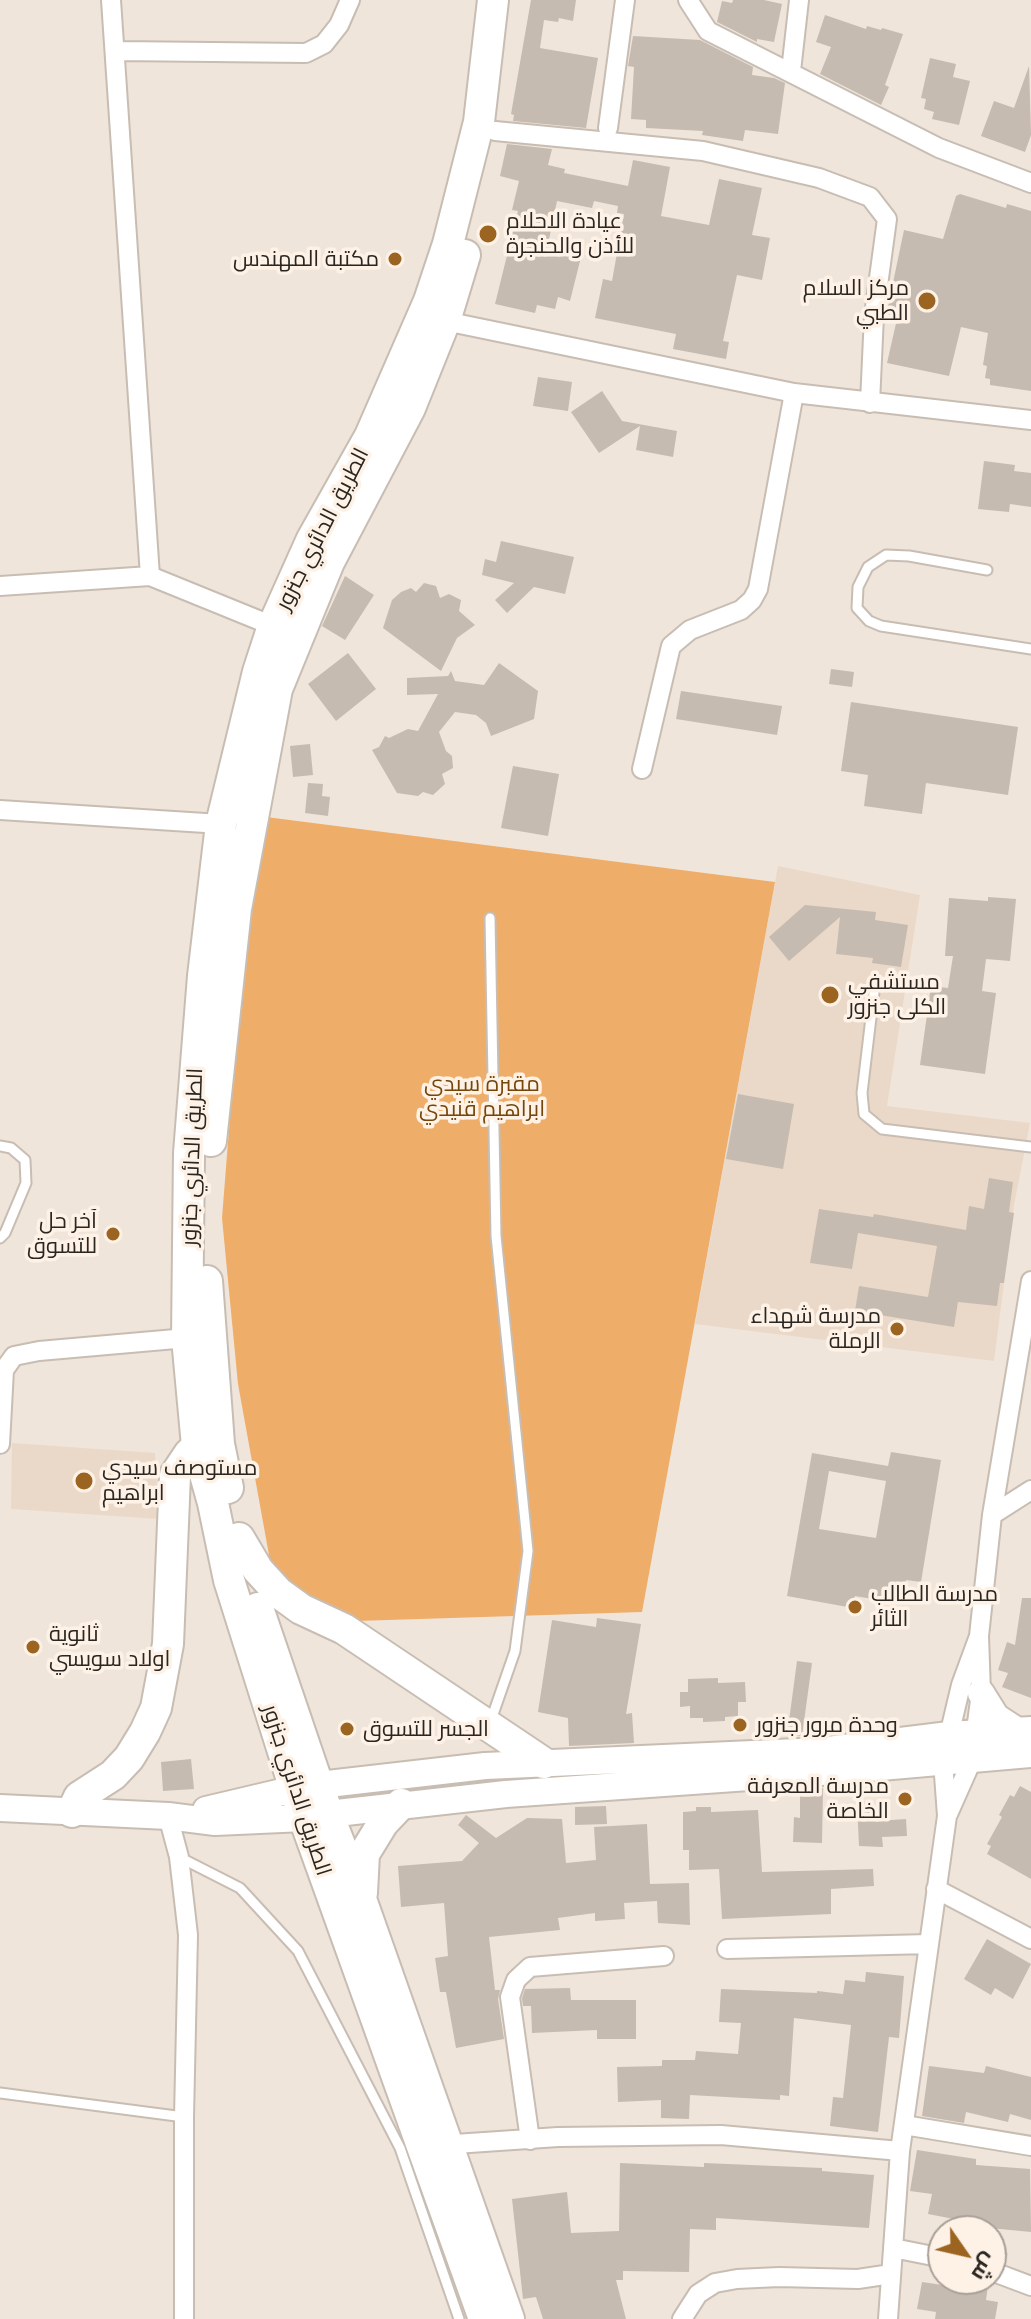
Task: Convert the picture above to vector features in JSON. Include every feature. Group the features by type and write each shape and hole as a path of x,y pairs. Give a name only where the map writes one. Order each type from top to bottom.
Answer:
{"main road":[{"name":"الطريق الدائري جنزور","path":"484,2319 361,1899 311,1801 239,1538 208,1445 187,1338 189,1153 203,976 221,824 258,672 273,626 312,539 370,436 429,301 448,244 479,122 493,0"},
{"name":"الطريق الدائري جنزور","path":"509,2319 435,2146 229,1580 213,1503 208,1445 206,1294 211,1134 236,909 277,689 329,562 410,408 445,321 463,265 495,131 514,0"},
{"path":"72,1812 79,1797 113,1775 129,1758 156,1708 168,1644 174,1482 182,1462 208,1445"},
{"path":"239,1538 258,1570 279,1593 301,1609 344,1629 489,1726 551,1763"},
{"path":"361,1899 364,1854 383,1823 401,1804"}],"street":[{"path":"111,0 117,51 150,576"},
{"path":"117,51 306,53 324,44 339,25 350,0"},
{"path":"608,128 625,0"},
{"path":"688,0 708,31 939,148 1031,183"},
{"path":"791,71 799,0"},
{"path":"495,131 703,151 819,178 870,197 887,219 874,315 870,403"},
{"path":"445,321 794,393 1031,420"},
{"path":"642,769 671,646 690,630 741,610 758,589 794,393"},
{"path":"0,586 150,576 273,626"},
{"path":"0,810 221,824"},
{"path":"888,2319 900,2151 936,1889 947,1816 981,1693 979,1636 992,1515 1031,1281"},
{"path":"0,1444 7,1354 187,1338"},
{"path":"992,1515 1031,1490"},
{"path":"966,1743 961,1685 979,1636"},
{"path":"981,1693 996,1717 1027,1739"},
{"path":"0,1808 172,1817 311,1801 485,1766 1027,1739"},
{"path":"311,1801 401,1804 943,1761 966,1743"},
{"path":"943,1761 947,1816"},
{"path":"551,1763 559,1791"},
{"path":"172,1817 188,1935 184,2319"},
{"path":"936,1889 1031,1939"},
{"path":"727,1949 929,1944"},
{"path":"530,2140 510,1997 516,1980 530,1967 664,1956"},
{"path":"904,2125 1031,2146"},
{"path":"435,2146 558,2137 721,2135 900,2151"},
{"path":"893,2248 927,2255"},
{"path":"682,2319 698,2294 715,2283 779,2277 858,2279 891,2274"},
{"path":"1007,2277 1031,2286"}],"lane":[{"path":"987,570 886,555 868,567 858,587 857,608 869,621 881,626 1031,649"},
{"path":"489,1726 515,1651 528,1551 496,1236 490,918"},
{"path":"875,984 862,1093 864,1114 882,1129 1031,1147"},
{"path":"0,1146 11,1148 25,1160 26,1183 0,1238"},
{"path":"179,1857 240,1888 298,1951 400,2148 459,2319"},
{"path":"0,2093 184,2117"}],"shaded area":[{"path":"778,866 920,895 887,1106 1030,1123 1014,1205 994,1361 695,1324"},
{"name":"مستوصف سيدي ابراهيم","path":"12,1443 155,1453 159,1519 11,1509"}],"green space":[{"name":"مقبرة سيدي ابراهيم قنيدي","path":"266,817 775,882 642,1612 292,1623 275,1588 238,1384 222,1218 239,1004"}],"building":[{"path":"531,0 576,0 573,21 559,18 558,22 544,20 540,48 598,58 586,128 513,121 514,115 511,114"},
{"path":"733,0 764,0 782,4 774,42 757,39 757,42 717,22 722,1 732,3"},
{"path":"825,15 866,29 867,26 882,28 903,34 881,105 820,74 831,47 816,42"},
{"path":"633,36 700,40 753,67 752,75 785,83 778,134 745,130 743,141 702,135 703,131 646,128 646,120 631,119 634,67 628,66"},
{"path":"930,58 956,64 953,77 970,81 959,125 932,119 934,112 924,109 926,99 921,98"},
{"path":"1029,66 1031,135 1025,152 981,136 994,101 1014,108"},
{"path":"507,144 552,149 548,165 565,169 564,173 628,186 633,160 670,167 661,216 709,225 719,179 762,188 752,235 770,238 762,280 737,275 723,341 729,342 726,359 673,349 676,334 595,318 603,279 612,281 624,214 617,213 618,206 594,201 592,208 557,201 547,249 581,257 570,301 558,297 555,309 537,305 535,313 495,304 518,211 512,210 519,181 500,176"},
{"path":"960,194 1006,208 1007,204 1031,211 1031,391 990,385 990,379 985,378 987,366 983,365 988,333 961,327 949,376 887,363 897,319 886,316 904,230 943,239 956,196"},
{"path":"538,377 572,382 568,411 533,406"},
{"path":"602,391 622,421 677,431 673,457 636,450 640,426 599,453 571,412"},
{"path":"984,461 1015,465 1014,471 1031,473 1031,507 1010,504 1009,512 978,509"},
{"path":"501,541 574,557 565,594 534,587 507,613 495,600 514,583 482,575 485,559 496,562"},
{"path":"345,576 374,595 345,640 322,626"},
{"path":"424,583 436,586 440,598 449,594 461,600 459,611 475,625 457,638 441,671 383,628 392,600 411,588 416,592"},
{"path":"348,653 376,689 336,721 308,684"},
{"path":"499,663 538,691 534,719 491,736 486,723 476,715 455,712 439,732 446,751 452,756 453,768 442,774 445,784 433,795 423,792 418,796 397,793 372,750 379,747 385,736 389,738 408,729 418,731 438,694 407,695 407,678 448,676 451,671 455,681 484,685"},
{"path":"831,669 854,672 852,687 829,684"},
{"path":"681,691 782,706 777,735 676,719"},
{"path":"851,702 1018,727 1008,795 926,783 922,814 864,806 868,775 841,771"},
{"path":"310,744 313,775 293,777 290,746"},
{"path":"513,766 559,774 548,836 501,828"},
{"path":"308,783 323,784 322,796 330,797 328,816 305,813"},
{"path":"988,897 1016,899 1010,961 986,959 982,991 996,993 985,1074 920,1065 931,986 948,988 953,956 945,956 949,898 988,901"},
{"path":"805,905 876,912 875,920 908,925 901,967 872,963 873,958 836,954 840,917 789,961 769,937"},
{"path":"738,1094 794,1104 783,1169 726,1159"},
{"path":"989,1178 1013,1182 1009,1212 1014,1213 1004,1283 1000,1283 997,1306 958,1302 954,1327 855,1311 859,1286 928,1297 937,1246 858,1233 852,1269 810,1263 819,1209 873,1217 874,1214 966,1230 969,1206 984,1209"},
{"path":"891,1452 941,1460 921,1582 906,1580 902,1604 855,1596 853,1608 787,1596 812,1453 888,1466","holes":["829,1471 886,1481 876,1538 819,1529"]},
{"path":"1022,1598 1031,1598 1031,1698 1002,1687 1008,1673 998,1670 1007,1642 1015,1645"},
{"path":"597,1618 641,1624 626,1714 632,1713 634,1743 569,1746 568,1718 538,1712 552,1620 596,1627"},
{"path":"797,1661 812,1663 802,1736 787,1736"},
{"path":"718,1678 718,1683 745,1682 746,1702 738,1702 738,1716 725,1717 725,1721 703,1722 703,1718 690,1718 690,1706 680,1707 680,1692 688,1692 688,1679"},
{"path":"191,1759 194,1789 163,1791 161,1762"},
{"path":"1020,1786 1031,1792 1031,1879 987,1854 991,1846 987,1844 1002,1817 999,1815 1010,1795 1014,1797"},
{"path":"823,1788 822,1843 793,1842 794,1817 800,1818 800,1796 807,1797 807,1789"},
{"path":"871,1801 872,1818 878,1818 878,1821 906,1819 907,1836 882,1837 883,1847 859,1846 857,1802"},
{"path":"606,1806 607,1824 575,1825 575,1807"},
{"path":"696,1807 711,1807 711,1812 758,1810 762,1872 873,1869 874,1886 831,1889 831,1914 722,1919 719,1869 689,1870 689,1850 683,1850 683,1812 696,1811"},
{"path":"466,1815 496,1838 527,1818 562,1819 566,1863 596,1860 594,1827 647,1824 650,1884 689,1883 690,1925 658,1923 657,1901 624,1903 625,1919 595,1921 595,1913 558,1918 560,1930 489,1937 495,1990 500,1990 498,1999 504,2039 456,2048 446,1992 440,1992 435,1958 448,1956 444,1903 401,1907 398,1866 462,1861 479,1843 458,1825"},
{"path":"987,1939 1031,1964 1013,1999 995,1988 991,1995 964,1979"},
{"path":"866,1972 904,1976 899,2038 889,2037 878,2132 830,2126 833,2097 843,2098 851,2025 794,2018 789,2096 780,2095 780,2100 690,2095 689,2119 661,2118 661,2100 618,2102 617,2067 662,2066 662,2060 695,2060 696,2051 738,2054 741,2023 719,2022 721,1989 843,1994 845,1980 865,1982"},
{"path":"570,1988 571,2000 636,2000 636,2039 597,2039 597,2030 532,2033 531,2006 523,2006 525,1989"},
{"path":"929,2066 984,2073 986,2066 1031,2077 1031,2120 1010,2114 1008,2122 966,2112 964,2123 922,2116"},
{"path":"917,2150 976,2159 976,2165 1030,2169 1031,2232 1007,2230 1007,2215 928,2214 932,2194 910,2191"},
{"path":"620,2163 822,2168 822,2171 874,2175 869,2228 716,2218 716,2230 690,2229 689,2272 623,2271 623,2280 616,2280 626,2319 543,2319 536,2297 523,2299 512,2199 567,2192 571,2233 619,2231"},
{"path":"922,2282 927,2283 927,2295 987,2295 986,2300 998,2302 995,2319 935,2319 936,2312 917,2309"}],"place":[{"name":"عيادة الاحلام للأذن والحنجرة","path":"488,234"},
{"name":"مكتبة المهندس","path":"395,259"},
{"name":"مركز السلام الطبي","path":"927,301"},
{"name":"مستشفي الكلى جنزور","path":"830,995"},
{"name":"آخر حل للتسوق","path":"113,1234"},
{"name":"مدرسة شهداء الرملة","path":"897,1329"},
{"name":"مستوصف سيدي ابراهيم","path":"84,1481"},
{"name":"مدرسة الطالب الثائر","path":"855,1607"},
{"name":"ثانوية اولاد سويسي","path":"33,1647"},
{"name":"وحدة مرور جنزور","path":"740,1725"},
{"name":"الجسر للتسوق","path":"347,1729"},
{"name":"مدرسة المعرفة الخاصة","path":"905,1799"}]}
